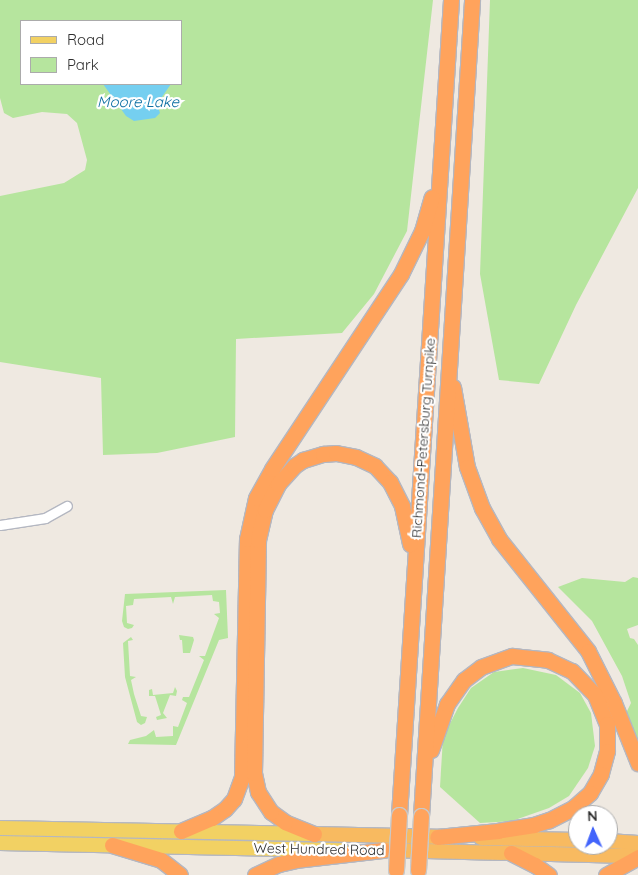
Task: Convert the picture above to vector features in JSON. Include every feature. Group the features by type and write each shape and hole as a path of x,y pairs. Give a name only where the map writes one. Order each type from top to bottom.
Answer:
{"highway":[{"name":"Richmond-Petersburg Turnpike","path":"396,872 451,0"},
{"name":"Richmond-Petersburg Turnpike","path":"418,873 472,0"},
{"path":"181,831 212,818 224,810 237,792 242,776 248,539 256,498 272,469 376,315 409,260 422,231 440,167"},
{"path":"449,372 456,394 467,467 482,508 500,539 588,651 614,704 638,763"},
{"path":"314,834 285,822 271,812 258,792 254,773 258,540 265,510 278,484 294,466 308,458 323,454 356,457 375,466 390,482 402,506 409,534 414,575"},
{"path":"424,773 440,719 456,690 472,673 501,658 536,657 562,665 588,685 605,717 607,751 601,774 590,792 573,808 534,825 498,831 437,837"},
{"name":"West Hundred Road","path":"314,834 568,840"},
{"path":"618,842 638,843"},
{"path":"112,845 161,860 180,875"},
{"path":"255,875 279,864 296,860 383,850"},
{"name":"West Hundred Road","path":"383,850 638,856"},
{"path":"511,853 535,865 549,875"},
{"path":"606,875 638,856"}],"main road":[{"name":"West Hundred Road","path":"0,828 314,834"},
{"path":"0,842 15,836 67,837 71,836 74,829"},
{"name":"West Hundred Road","path":"0,842 383,850"}],"street":[{"path":"0,525 45,518 67,506"}],"green space":[{"path":"0,0 433,0 407,231 374,294 342,333 236,339 235,437 157,453 103,455 101,378 0,362 0,196 64,183 85,170 87,160 77,123 67,114 42,112 13,118 4,113 0,98"},
{"path":"490,0 638,0 638,188 576,305 539,384 499,380 480,274"},
{"path":"633,577 638,578 638,625 627,629 630,638 634,639 638,645 638,740 626,713 631,703 622,676 592,621 558,587 582,578 625,582"},
{"path":"226,590 228,638 219,640 176,745 128,744 130,740 146,736 154,730 156,737 173,736 173,726 178,727 187,703 182,700 183,697 189,697 204,660 199,656 205,656 219,618 214,614 220,613 219,602 213,601 212,595 175,597 173,604 171,597 134,599 133,605 126,606 127,623 134,625 128,629 124,627 122,621 125,594"},
{"path":"179,635 193,637 194,640 190,653 183,653 182,640 180,640"},
{"path":"131,637 133,640 128,641 130,676 136,677 131,680 141,716 147,717 145,723 141,725 137,722 125,677 123,643"},
{"path":"523,668 556,675 580,693 591,713 595,746 588,768 569,796 549,808 512,821 480,823 440,787 443,737 471,688 494,672"},
{"path":"175,687 177,691 176,696 170,695 163,713 167,718 157,720 156,717 161,715 155,696 149,696 149,690 152,689 153,695 173,693"}],"water":[{"name":"Moore Lake","path":"104,85 170,85 157,104 160,113 155,118 134,121 126,116"}]}
